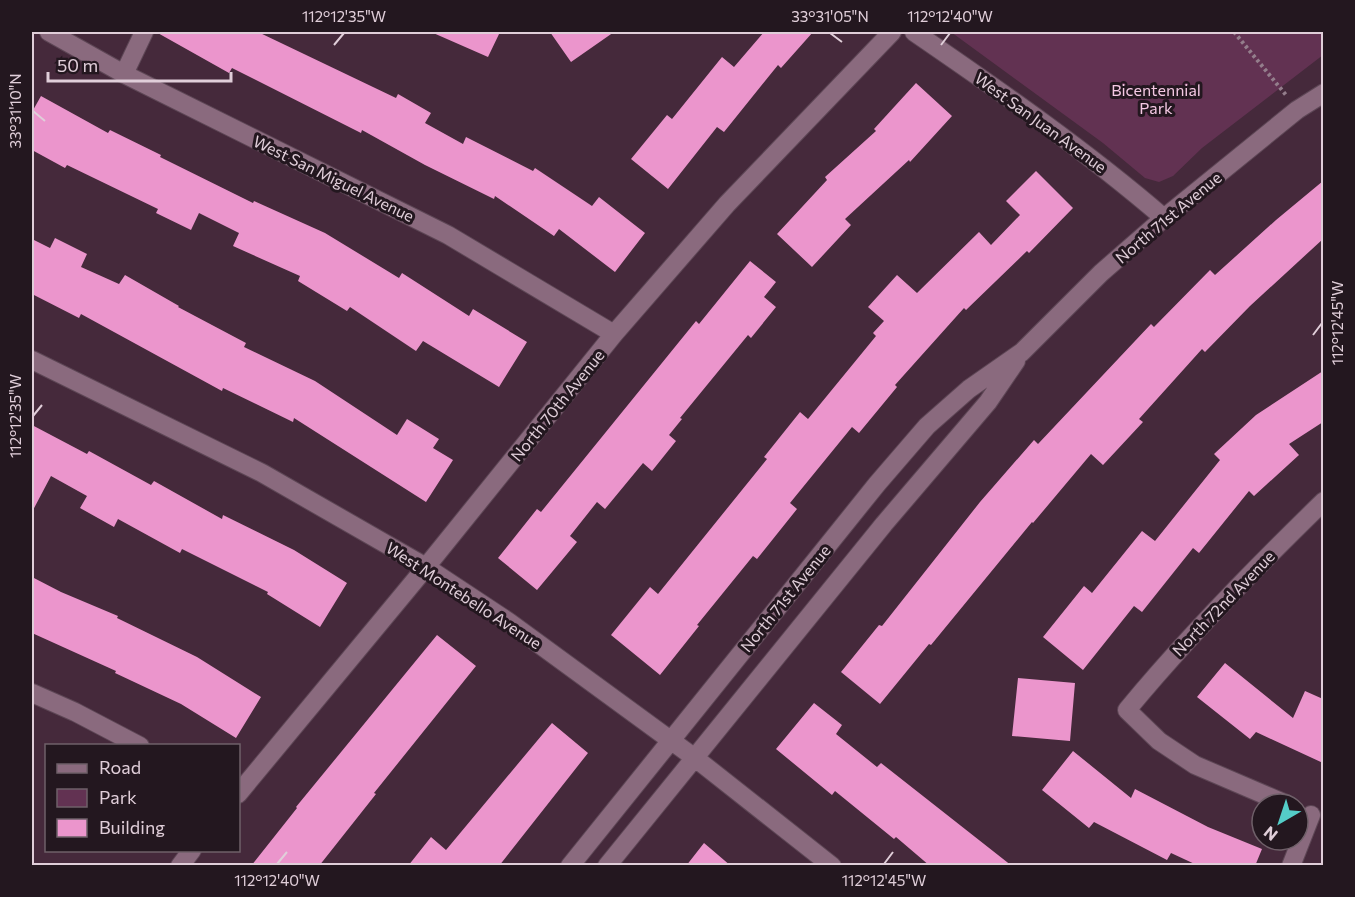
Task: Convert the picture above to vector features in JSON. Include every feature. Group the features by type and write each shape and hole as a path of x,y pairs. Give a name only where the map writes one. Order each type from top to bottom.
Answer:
{"street":[{"name":"West San Miguel Avenue","path":"49,32 124,74 448,235 614,334"},
{"path":"124,74 144,32"},
{"name":"North 70th Avenue","path":"240,792 426,567 614,334 727,204 892,32"},
{"name":"West San Juan Avenue","path":"914,32 1036,116 1120,180 1164,218"},
{"name":"North 71st Avenue","path":"570,866 877,484 927,426 969,389 1022,352 1101,273 1164,218 1297,110 1323,93"},
{"name":"North 71st Avenue","path":"607,866 884,524 988,402 1022,352"},
{"name":"West Montebello Avenue","path":"32,360 262,473 426,567 508,622 695,758 832,866"},
{"name":"North 72nd Avenue","path":"1258,792 1195,765 1159,741 1127,710 1168,660 1257,566 1323,501"},
{"path":"32,693 75,712 136,744"},
{"path":"1291,866 1311,815"},
{"path":"180,866 190,852"}],"path":[{"path":"1234,32 1297,110"}],"green space":[{"name":"Bicentennial Park","path":"951,32 1323,32 1323,55 1202,148 1173,176 1159,182 1145,178 1103,143"}],"building":[{"path":"156,32 258,32 396,98 398,94 431,113 425,123 463,144 466,137 533,171 535,168 592,206 599,197 645,233 615,272 559,229 554,236 495,196 494,199 425,165 362,130 361,133 232,68 229,73"},
{"path":"431,32 500,32 488,57"},
{"path":"550,32 614,32 571,62"},
{"path":"764,32 813,32 781,68 778,65 724,132 717,127 668,189 631,159 667,115 672,119 722,57 734,67"},
{"path":"916,83 952,116 910,162 909,160 845,219 851,225 812,267 777,234 827,180 825,177 876,131 874,129"},
{"path":"41,96 108,133 110,130 253,203 254,201 325,233 399,278 402,273 469,316 473,309 527,342 499,387 423,341 416,351 350,307 347,311 298,281 300,276 233,246 239,233 199,213 191,230 156,213 158,209 67,165 65,168 32,150 32,112"},
{"path":"1036,171 1073,208 1029,253 1027,251 966,310 964,308 895,385 897,387 859,433 852,427 790,503 797,509 757,559 753,556 660,675 611,635 650,587 658,594 767,459 764,457 800,412 808,419 876,336 873,333 884,321 868,307 897,275 917,293 979,232 991,245 1020,215 1006,201"},
{"path":"1323,181 1323,239 1250,306 1205,352 1202,349 1139,419 1143,422 1103,465 1091,454 880,704 841,672 879,625 882,626 980,502 1034,440 1038,444 1151,324 1154,327 1210,270 1215,275"},
{"path":"55,238 87,254 81,267 119,284 125,275 178,307 246,343 244,347 315,381 397,435 407,419 439,439 433,448 453,460 426,502 294,418 293,422 223,388 222,391 81,314 79,318 32,294 32,239 50,248"},
{"path":"750,261 776,282 764,297 776,307 751,338 748,335 680,418 682,419 669,435 676,441 652,471 643,463 605,509 597,502 570,536 577,542 537,590 498,558 537,509 541,512 696,321 699,324"},
{"path":"1323,371 1323,422 1289,444 1299,455 1254,496 1249,491 1199,553 1193,548 1142,612 1134,606 1083,670 1043,637 1084,586 1092,593 1142,531 1155,541 1220,460 1214,454 1256,415"},
{"path":"32,425 87,454 89,451 151,485 154,481 222,519 223,515 294,550 347,583 320,627 267,594 268,592 182,549 180,553 118,519 114,527 80,508 87,496 51,476 32,512"},
{"path":"32,577 118,616 117,618 197,657 261,697 236,738 181,704 115,673 116,671 32,633"},
{"path":"437,635 476,666 374,793 376,794 319,866 251,866 296,807"},
{"path":"1225,663 1293,718 1305,691 1323,699 1323,763 1256,732 1250,739 1197,697"},
{"path":"1018,678 1075,683 1070,741 1012,736"},
{"path":"814,703 842,725 836,734 877,767 881,763 1012,866 930,866 835,791 832,795 776,749"},
{"path":"552,723 588,753 499,866 408,866 431,837 446,850"},
{"path":"1073,751 1131,798 1135,789 1208,827 1250,844 1250,852 1261,852 1255,866 1199,866 1171,853 1167,860 1094,822 1089,828 1042,790"},
{"path":"704,843 731,866 686,866"}]}
